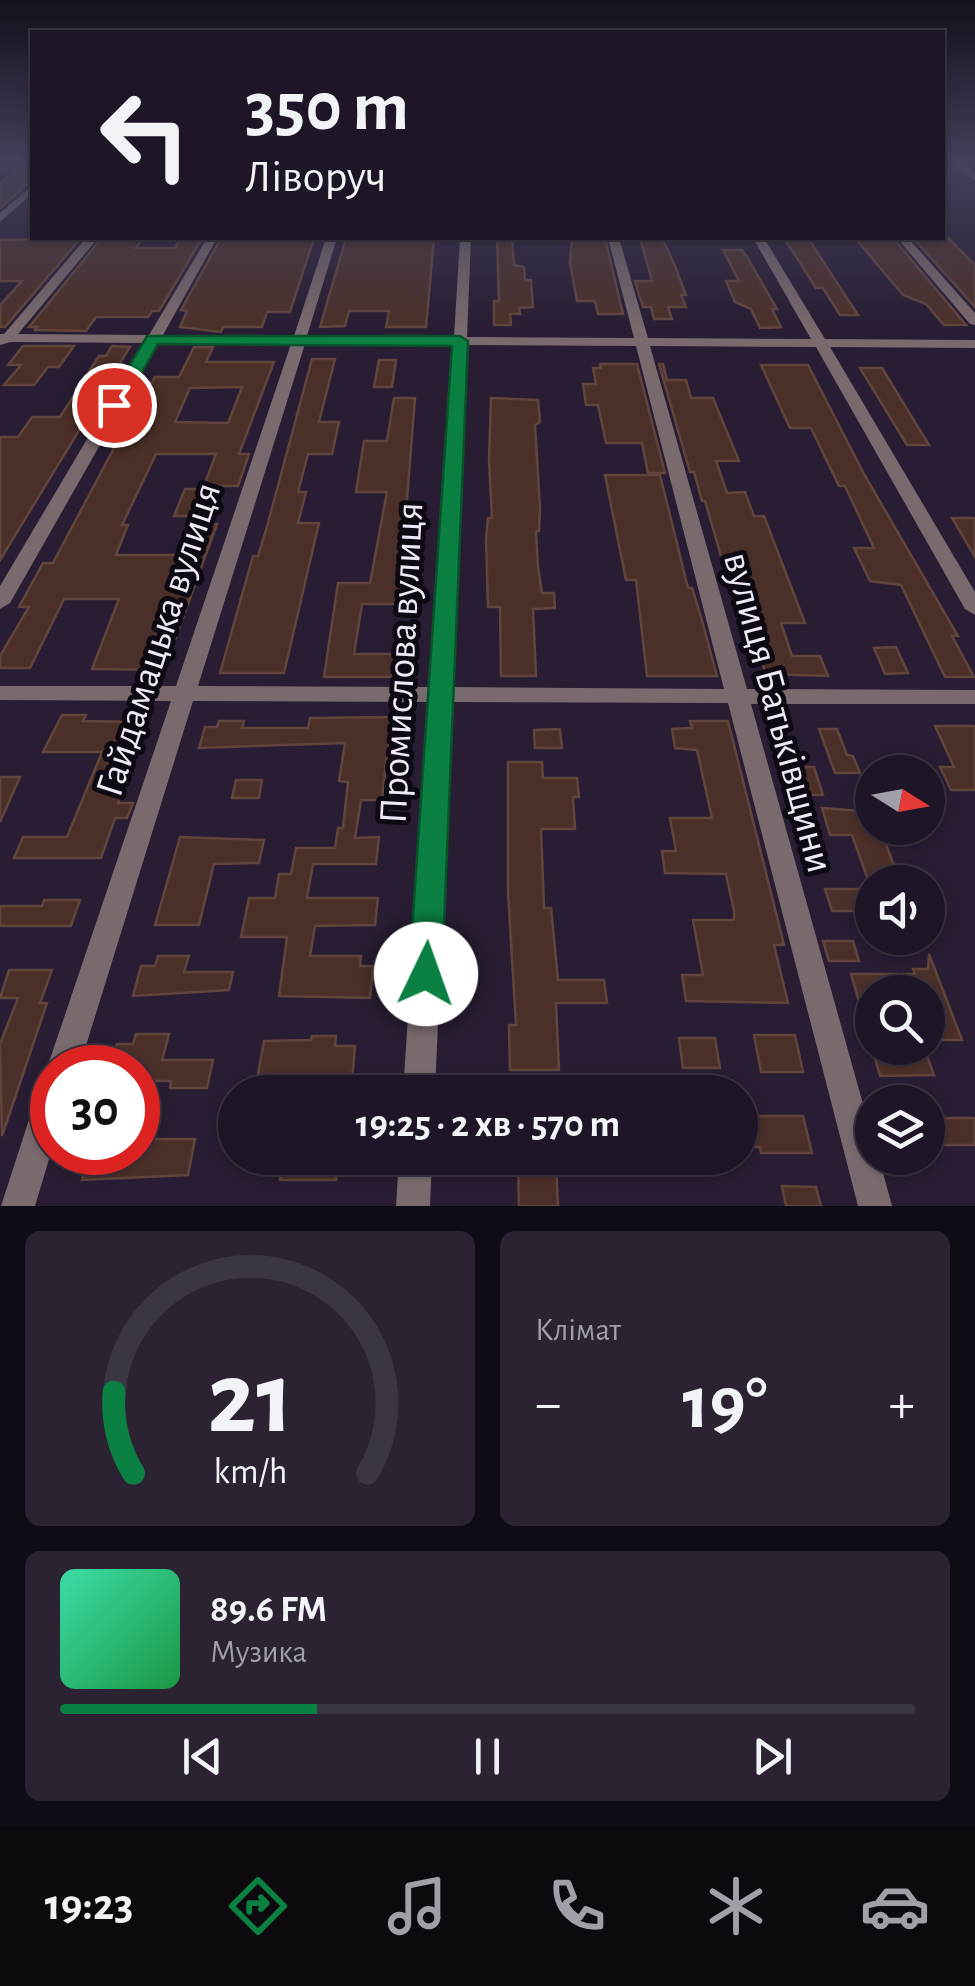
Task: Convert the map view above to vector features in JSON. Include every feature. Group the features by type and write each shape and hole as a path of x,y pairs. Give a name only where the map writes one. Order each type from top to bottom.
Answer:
{"street":[{"path":"3,342 90,240"},
{"path":"0,603 211,240"},
{"name":"Гайдамацька вулиця","path":"69,1045 331,240"},
{"name":"Промислова вулиця","path":"420,1075 466,240"},
{"name":"вулиця Батьківщини","path":"615,240 874,1206"},
{"path":"760,240 975,610"},
{"path":"904,240 975,321"},
{"path":"3,342 153,339 975,344"},
{"path":"0,693 975,697"},
{"path":"18,1206 30,1168"},
{"path":"413,1206 415,1175"}],"building":[{"path":"948,238 975,265 975,307 915,240"},
{"path":"0,240 79,240 5,327 0,327 0,305 22,281 0,281"},
{"path":"100,240 142,240 136,248 175,248 180,240 201,240 159,311 152,311 148,317 96,317 86,331 29,327"},
{"path":"220,240 313,240 290,312 267,312 262,327 223,327 221,332 180,327 187,311 181,310"},
{"path":"345,240 434,240 426,327 386,327 389,311 349,311 345,326 320,327"},
{"path":"497,240 512,240 514,265 524,267 525,280 531,280 533,307 519,308 520,314 510,314 511,325 494,325 494,301 499,301"},
{"path":"572,240 605,240 623,314 598,314 595,301 577,301 570,263"},
{"path":"641,240 663,240 675,266 686,295 681,295 686,307 668,307 672,319 654,319 651,307 643,307 635,281 652,281"},
{"path":"785,240 809,240 858,315 840,315 823,288 816,288"},
{"path":"857,240 895,240 966,325 944,325 926,304 903,295"},
{"path":"723,250 742,250 777,309 772,309 781,327 760,328 751,309 735,302 726,281 739,281"},
{"path":"23,346 74,346 59,367 48,367 34,385 4,385 21,365 8,365"},
{"path":"112,346 130,347 0,560 0,437 18,437 32,417 60,417 99,356 106,356"},
{"path":"194,347 213,347 206,362 274,362 239,454 249,454 238,486 204,486 216,454 156,454 122,525 128,525 116,555 177,555 192,524 217,524 164,670 92,669 119,599 64,599 30,668 0,668 0,656 29,607 19,607 43,563 53,563 131,416 155,377 179,377","holes":["242,387 228,423 175,422 190,388"]},
{"path":"312,359 335,359 319,422 339,422 332,454 308,454 298,492 306,492 298,523 319,523 284,673 220,673 253,556 258,556 268,523"},
{"path":"379,360 396,360 392,387 374,387"},
{"path":"600,364 637,364 665,473 648,473 642,443 606,443 598,405 586,405 583,384 596,384 593,368 601,368"},
{"path":"659,364 663,364 667,380 686,380 691,398 713,398 739,461 716,461 727,493 745,492 754,516 764,516 805,623 781,623 792,656 820,656 828,676 766,674 756,645 747,645"},
{"path":"761,365 808,365 864,474 958,636 952,636 974,677 945,677 901,585 870,581 854,548 874,548 845,486 839,486 811,428 790,428"},
{"path":"860,368 882,368 929,445 907,445"},
{"path":"394,398 415,398 400,588 405,588 403,604 362,604 354,654 394,654 392,677 324,677 338,583 370,583 387,492 356,492 364,441 387,441"},
{"path":"491,398 538,400 538,567 542,593 554,593 555,608 533,609 536,676 501,676 500,607 488,607"},
{"path":"605,475 660,475 688,588 692,588 717,676 647,676 636,580 626,580"},
{"path":"185,489 210,489 199,516 174,516"},
{"path":"952,518 975,518 975,557"},
{"path":"896,647 908,673 885,674 874,648"},
{"path":"62,715 86,715 83,721 139,722 137,728 146,728 140,746 127,746 116,779 126,780 118,803 133,803 127,818 115,818 101,858 14,858 23,837 67,837 102,752 43,752"},
{"path":"391,717 382,800 361,800 355,838 379,837 376,864 313,864 307,898 378,898 375,925 315,926 310,956 361,956 360,966 373,966 370,998 279,996 287,937 241,937 249,898 275,898 279,874 291,874 296,848 335,848 338,828 343,828 348,782 339,781 345,743 199,748 205,727 217,727 219,721 244,721 242,728 308,728 310,718"},
{"path":"690,721 728,721 784,945 774,945 788,1003 686,1001 682,975 703,975 693,920 734,920 726,874 665,873 662,851 676,851 670,818 712,818 697,750 675,748 672,729 692,728"},
{"path":"935,726 975,726 975,790 951,790 945,767 954,767"},
{"path":"560,729 562,748 535,748 534,730"},
{"path":"819,729 837,729 847,755 855,761 855,773 835,773"},
{"path":"508,762 542,762 543,778 577,778 579,797 573,797 575,829 541,829 544,908 551,908 558,980 604,980 607,1003 556,1003 559,1070 510,1070 509,1025 516,1025 508,892"},
{"path":"788,767 814,767 823,795 796,795"},
{"path":"0,777 20,777 0,822"},
{"path":"236,780 262,780 259,798 232,798"},
{"path":"822,808 855,811 855,843 852,835 830,835"},
{"path":"180,837 264,840 259,863 214,864 199,925 155,925"},
{"path":"856,845 886,845 894,865 863,865"},
{"path":"825,889 855,889 855,911 832,911"},
{"path":"44,900 80,900 71,926 0,926 0,906 42,906"},
{"path":"823,941 853,941 859,961 829,961"},
{"path":"929,955 937,975 855,975 855,988 851,974 915,974 913,969 928,969"},
{"path":"158,956 189,956 184,972 233,972 229,990 133,996 141,966 155,966"},
{"path":"9,970 52,970 40,1003 47,1003 2,1136 0,1044 18,998 0,998"},
{"path":"945,996 962,1040 945,1040"},
{"path":"136,1034 169,1034 162,1060 213,1060 207,1088 170,1088 171,1081 160,1081 160,1045 117,1045 133,1044"},
{"path":"754,1035 795,1035 803,1072 761,1072"},
{"path":"312,1036 336,1036 335,1046 355,1046 352,1075 258,1075 264,1041 311,1040"},
{"path":"679,1038 715,1038 720,1068 683,1068"},
{"path":"877,1065 930,1065 934,1075 880,1076"},
{"path":"758,1116 803,1116 812,1153 761,1153"},
{"path":"945,1118 975,1118 975,1145 945,1145"},
{"path":"160,1139 195,1139 188,1175 82,1180 83,1175 160,1175"},
{"path":"281,1175 337,1175 336,1180 280,1180"},
{"path":"518,1175 557,1175 558,1206 519,1206"},
{"path":"782,1186 816,1187 821,1206 786,1206"}],"route":[{"path":"114,405 153,339 460,341 426,974"}]}
